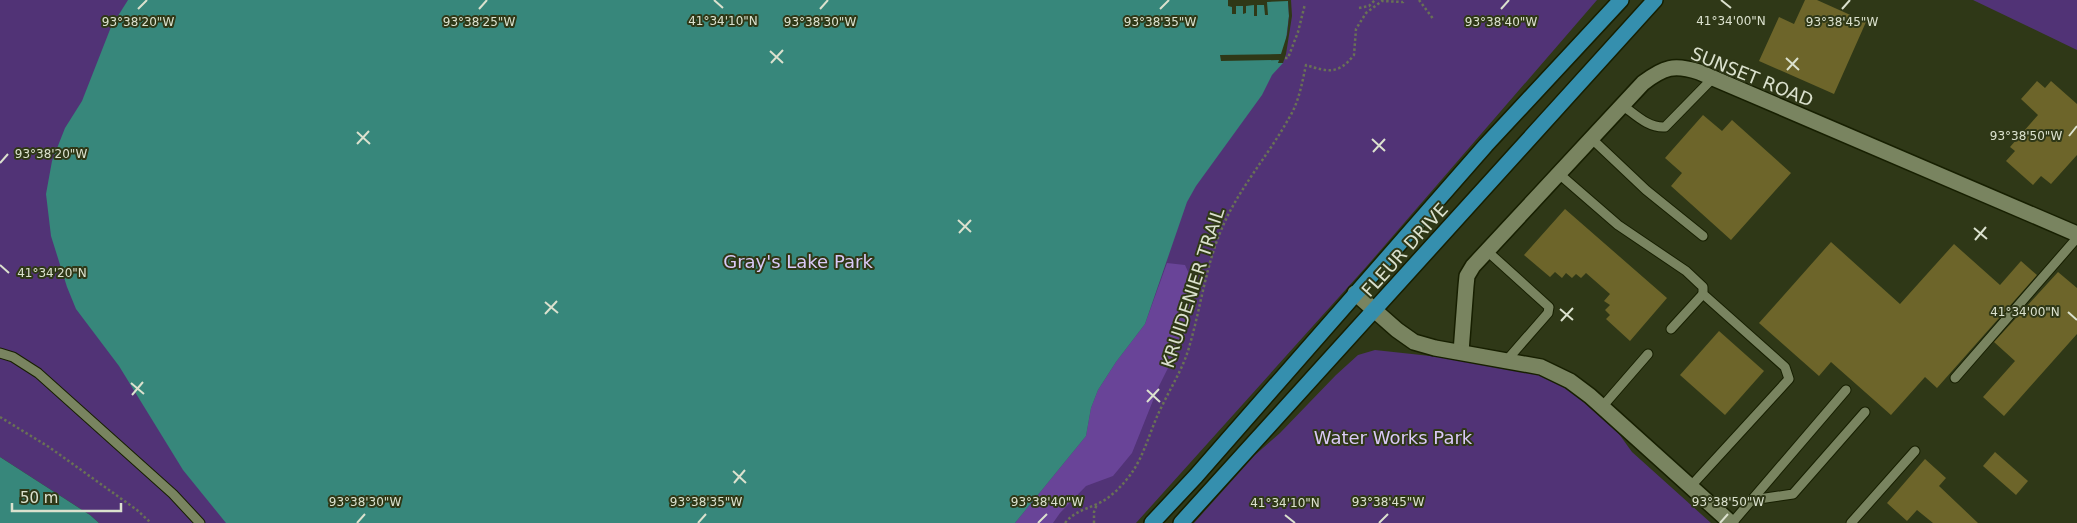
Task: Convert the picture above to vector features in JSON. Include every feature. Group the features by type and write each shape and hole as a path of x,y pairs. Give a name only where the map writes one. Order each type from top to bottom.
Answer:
{"main road":[{"name":"FLEUR DRIVE","path":"1152,523 1196,476 1486,145 1621,0"},
{"name":"FLEUR DRIVE","path":"1181,523 1655,0"}],"street":[{"name":"SUNSET ROAD","path":"1461,352 1468,276 1473,266 1642,83 1656,73 1669,68 1682,67 1713,78 2077,236"},
{"path":"1355,293 1414,342 1541,368 1570,381 1602,407 1732,523"}],"lane":[{"path":"1622,105 1648,124 1656,127 1665,127 1713,78"},
{"path":"1591,138 1646,190 1703,236"},
{"path":"1558,173 1618,224 1686,271 1703,287 1703,294 1671,329"},
{"path":"1955,378 2077,236"},
{"path":"1486,250 1549,307 1548,314 1507,360"},
{"path":"1691,486 1789,379 1785,367 1703,294"},
{"path":"0,353 13,357 38,373 173,494 200,523"},
{"path":"1602,407 1648,354"},
{"path":"1732,523 1846,390"},
{"path":"1752,500 1793,494 1865,412"},
{"path":"1851,523 1915,451"}],"path":[{"path":"1359,8 1369,6 1375,0"},
{"path":"1383,1 1403,2 1406,0"},
{"path":"1420,0 1434,20"},
{"name":"KRUIDENIER TRAIL","path":"1065,523 1078,511 1097,504 1115,491 1131,474 1144,450 1161,406 1181,371 1190,345 1207,275 1221,230 1231,206 1290,117 1300,93 1306,65 1330,71 1338,69 1348,62 1354,55 1356,29 1359,22 1366,13 1383,1"},
{"path":"1285,58 1288,58 1292,49 1304,4"},
{"path":"0,417 48,446 137,510 152,523"},
{"path":"1094,523 1094,512 1097,504"}],"green space":[{"name":"Gray's Lake Park","path":"0,0 1597,0 1366,267 1136,523 99,523 90,515 0,457"},
{"path":"1973,0 2077,0 2077,50"},
{"name":"Water Works Park","path":"1375,350 1504,364 1538,371 1574,391 1614,427 1632,452 1711,523 1194,523 1255,455 1280,433 1336,375 1358,355"}],"shaded area":[{"path":"1167,263 1185,265 1191,278 1187,330 1158,388 1132,453 1113,476 1086,486 1053,523 1015,523 1086,436 1091,408 1098,390 1116,362 1145,324"}],"water":[{"name":"Gray's Lake Park","path":"128,0 1288,0 1289,16 1283,63 1272,75 1262,95 1196,186 1187,202 1145,324 1116,362 1098,390 1091,408 1086,436 1015,523 226,523 183,470 119,366 76,309 51,236 46,194 52,161 65,128 82,101 111,27"},
{"path":"0,457 90,515 99,523 0,523"}],"pier":[{"path":"1228,0 1291,0 1292,16 1283,63 1278,63 1279,60 1221,61 1220,55 1281,54 1287,35 1288,1 1267,2 1268,15 1265,15 1264,5 1257,5 1257,16 1254,16 1254,5 1246,6 1246,13 1243,14 1243,6 1236,6 1236,14 1232,14 1232,7 1228,6"}],"building":[{"path":"1805,0 1817,0 1866,22 1834,94 1759,61 1779,17 1794,24"},
{"path":"2037,81 2045,88 2051,81 2077,104 2077,155 2051,184 2041,176 2033,185 2006,161 2015,151 2010,147 2038,115 2021,99"},
{"path":"1703,115 1722,131 1732,120 1791,173 1731,240 1671,186 1682,173 1665,158"},
{"path":"1565,209 1667,298 1630,341 1606,319 1610,315 1605,310 1610,305 1604,301 1610,294 1586,273 1581,278 1576,274 1572,278 1566,273 1562,278 1555,272 1550,277 1524,255"},
{"path":"1831,242 1900,304 1954,244 2000,285 2021,261 2037,275 1937,388 1925,377 1891,415 1831,362 1819,376 1759,323"},
{"path":"2058,272 2077,288 2077,334 2004,416 1983,397 2015,361 1994,342"},
{"path":"1719,331 1764,371 1725,415 1680,375"},
{"path":"1995,452 2028,481 2016,495 1983,466"},
{"path":"1925,459 1946,478 1939,486 1978,523 1933,523 1917,510 1907,521 1887,503"}]}
